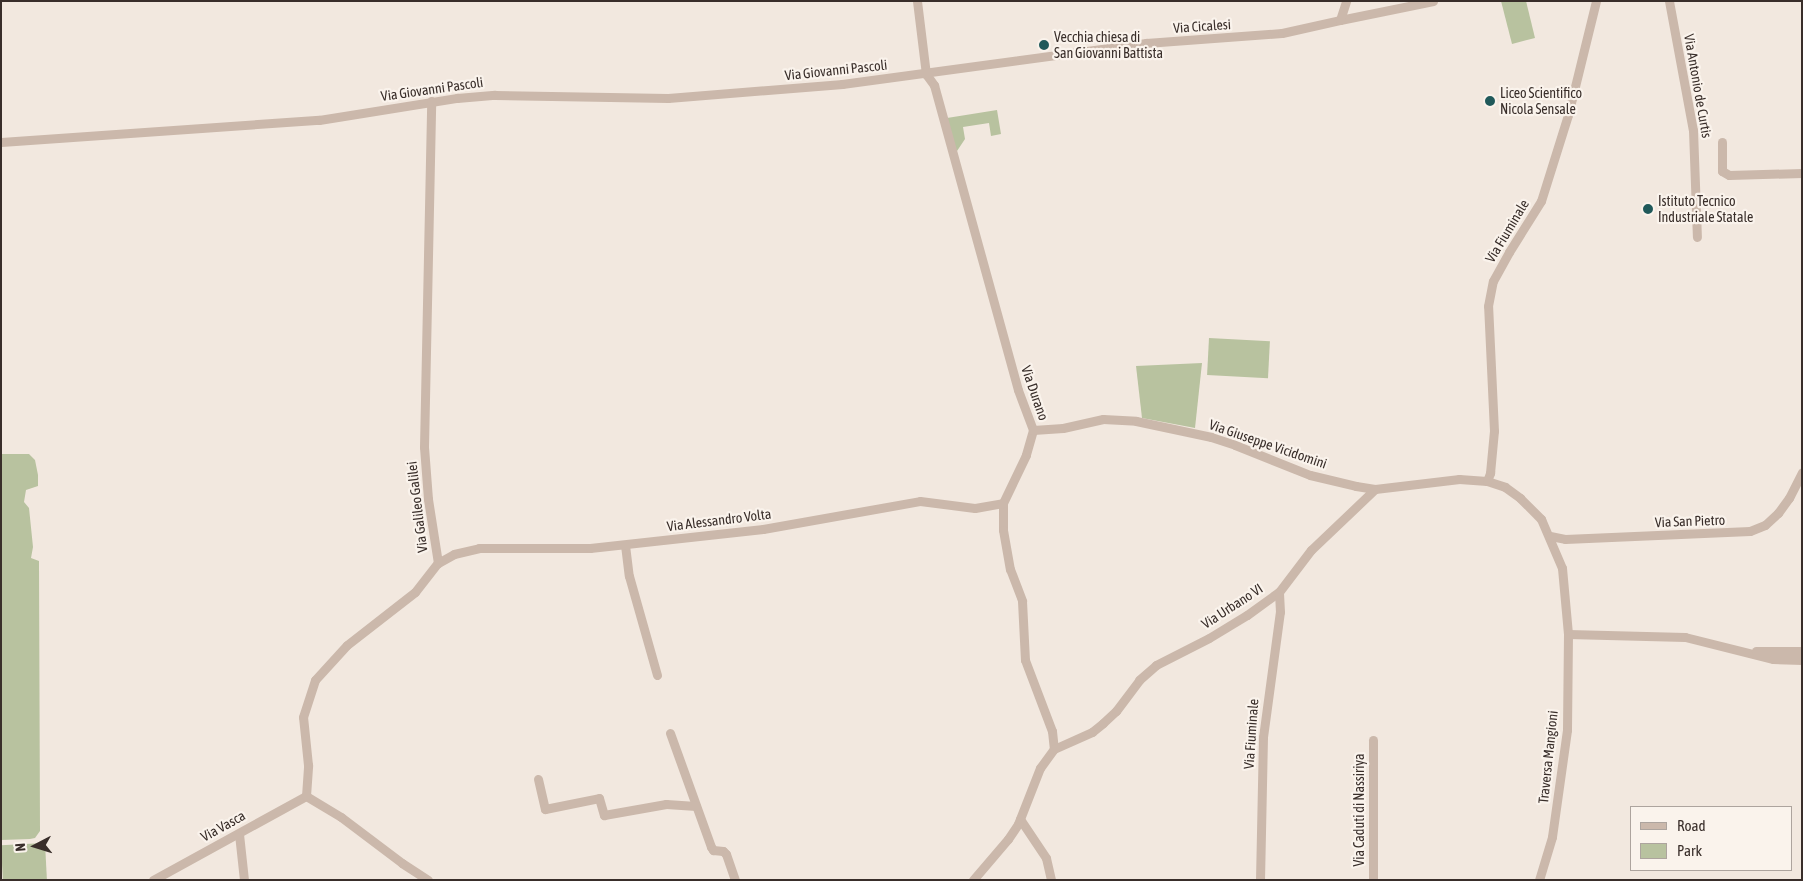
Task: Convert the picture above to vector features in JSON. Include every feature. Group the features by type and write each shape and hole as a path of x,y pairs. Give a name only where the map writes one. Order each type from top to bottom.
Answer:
{"street":[{"name":"Via Durano","path":"917,1 926,74 934,85 1016,381 1034,430 1026,455 1003,503 1004,544 1022,600 1025,660 1052,731 1054,748"},
{"path":"1340,20 1346,1"},
{"name":"Via Cicalesi","path":"926,74 996,62 1146,43 1282,33 1433,1"},
{"name":"Via Fiuminale","path":"1487,481 1490,474 1494,431 1488,306 1493,282 1509,252 1541,201 1568,115 1596,1"},
{"name":"Via Antonio de Curtis","path":"1669,1 1693,130 1697,237"},
{"name":"Via Giovanni Pascoli","path":"1,142 319,120 431,101 495,95 668,98 776,90 926,74"},
{"name":"Via Galileo Galilei","path":"306,796 308,765 303,716 315,680 347,645 415,592 438,563 428,499 424,447 431,101"},
{"path":"1722,142 1722,171 1729,175 1802,173"},
{"name":"Via Giuseppe Vicidomini","path":"1034,430 1063,428 1103,419 1136,421 1235,445 1310,475 1375,489"},
{"name":"Via San Pietro","path":"1550,536 1564,539 1750,531 1765,525 1778,513 1789,498 1802,472"},
{"path":"1375,489 1444,479 1487,481 1505,487 1520,498 1541,519 1550,536"},
{"name":"Via Urbano VI","path":"1054,748 1092,732 1116,711 1138,680 1156,665 1247,615 1279,592 1311,550 1375,489"},
{"name":"Via Alessandro Volta","path":"438,563 454,554 479,548 580,549 625,545 762,529 920,501 975,508 1003,503"},
{"name":"Traversa Mangioni","path":"1538,880 1552,837 1565,748 1568,634 1562,568 1550,536"},
{"path":"625,545 629,576 657,676"},
{"name":"Via Fiuminale","path":"1260,880 1263,737 1280,612 1279,592"},
{"path":"1568,634 1685,636 1773,659 1802,660"},
{"path":"1746,651 1802,651"},
{"path":"670,733 710,847 713,850 723,850 735,880"},
{"name":"Via Caduti di Nassiriya","path":"1373,740 1373,880"},
{"path":"972,880 1008,839 1020,819 1040,768 1054,748"},
{"path":"538,779 545,809 599,798 604,815 666,804 696,806"},
{"path":"306,796 341,817 402,864 428,880"},
{"name":"Via Vasca","path":"153,880 306,796"},
{"path":"1020,819 1046,858 1051,880"},
{"path":"239,834 244,880"}],"green space":[{"path":"1501,1 1526,1 1535,38 1512,44"},
{"path":"997,110 1001,134 991,136 989,123 963,127 965,139 955,154 947,118"},
{"path":"1209,338 1270,341 1268,378 1207,375"},
{"path":"1202,363 1195,428 1142,418 1136,366"},
{"path":"1,454 29,454 35,460 38,475 38,486 26,490 24,502 29,508 33,547 31,558 39,561 40,831 35,838 30,839 1,840"},
{"path":"45,843 47,880 3,880 1,845"}],"place":[{"name":"Vecchia chiesa di San Giovanni Battista","path":"1044,45"},
{"name":"Liceo Scientifico Nicola Sensale","path":"1490,101"},
{"name":"Istituto Tecnico Industriale Statale","path":"1648,209"}]}
